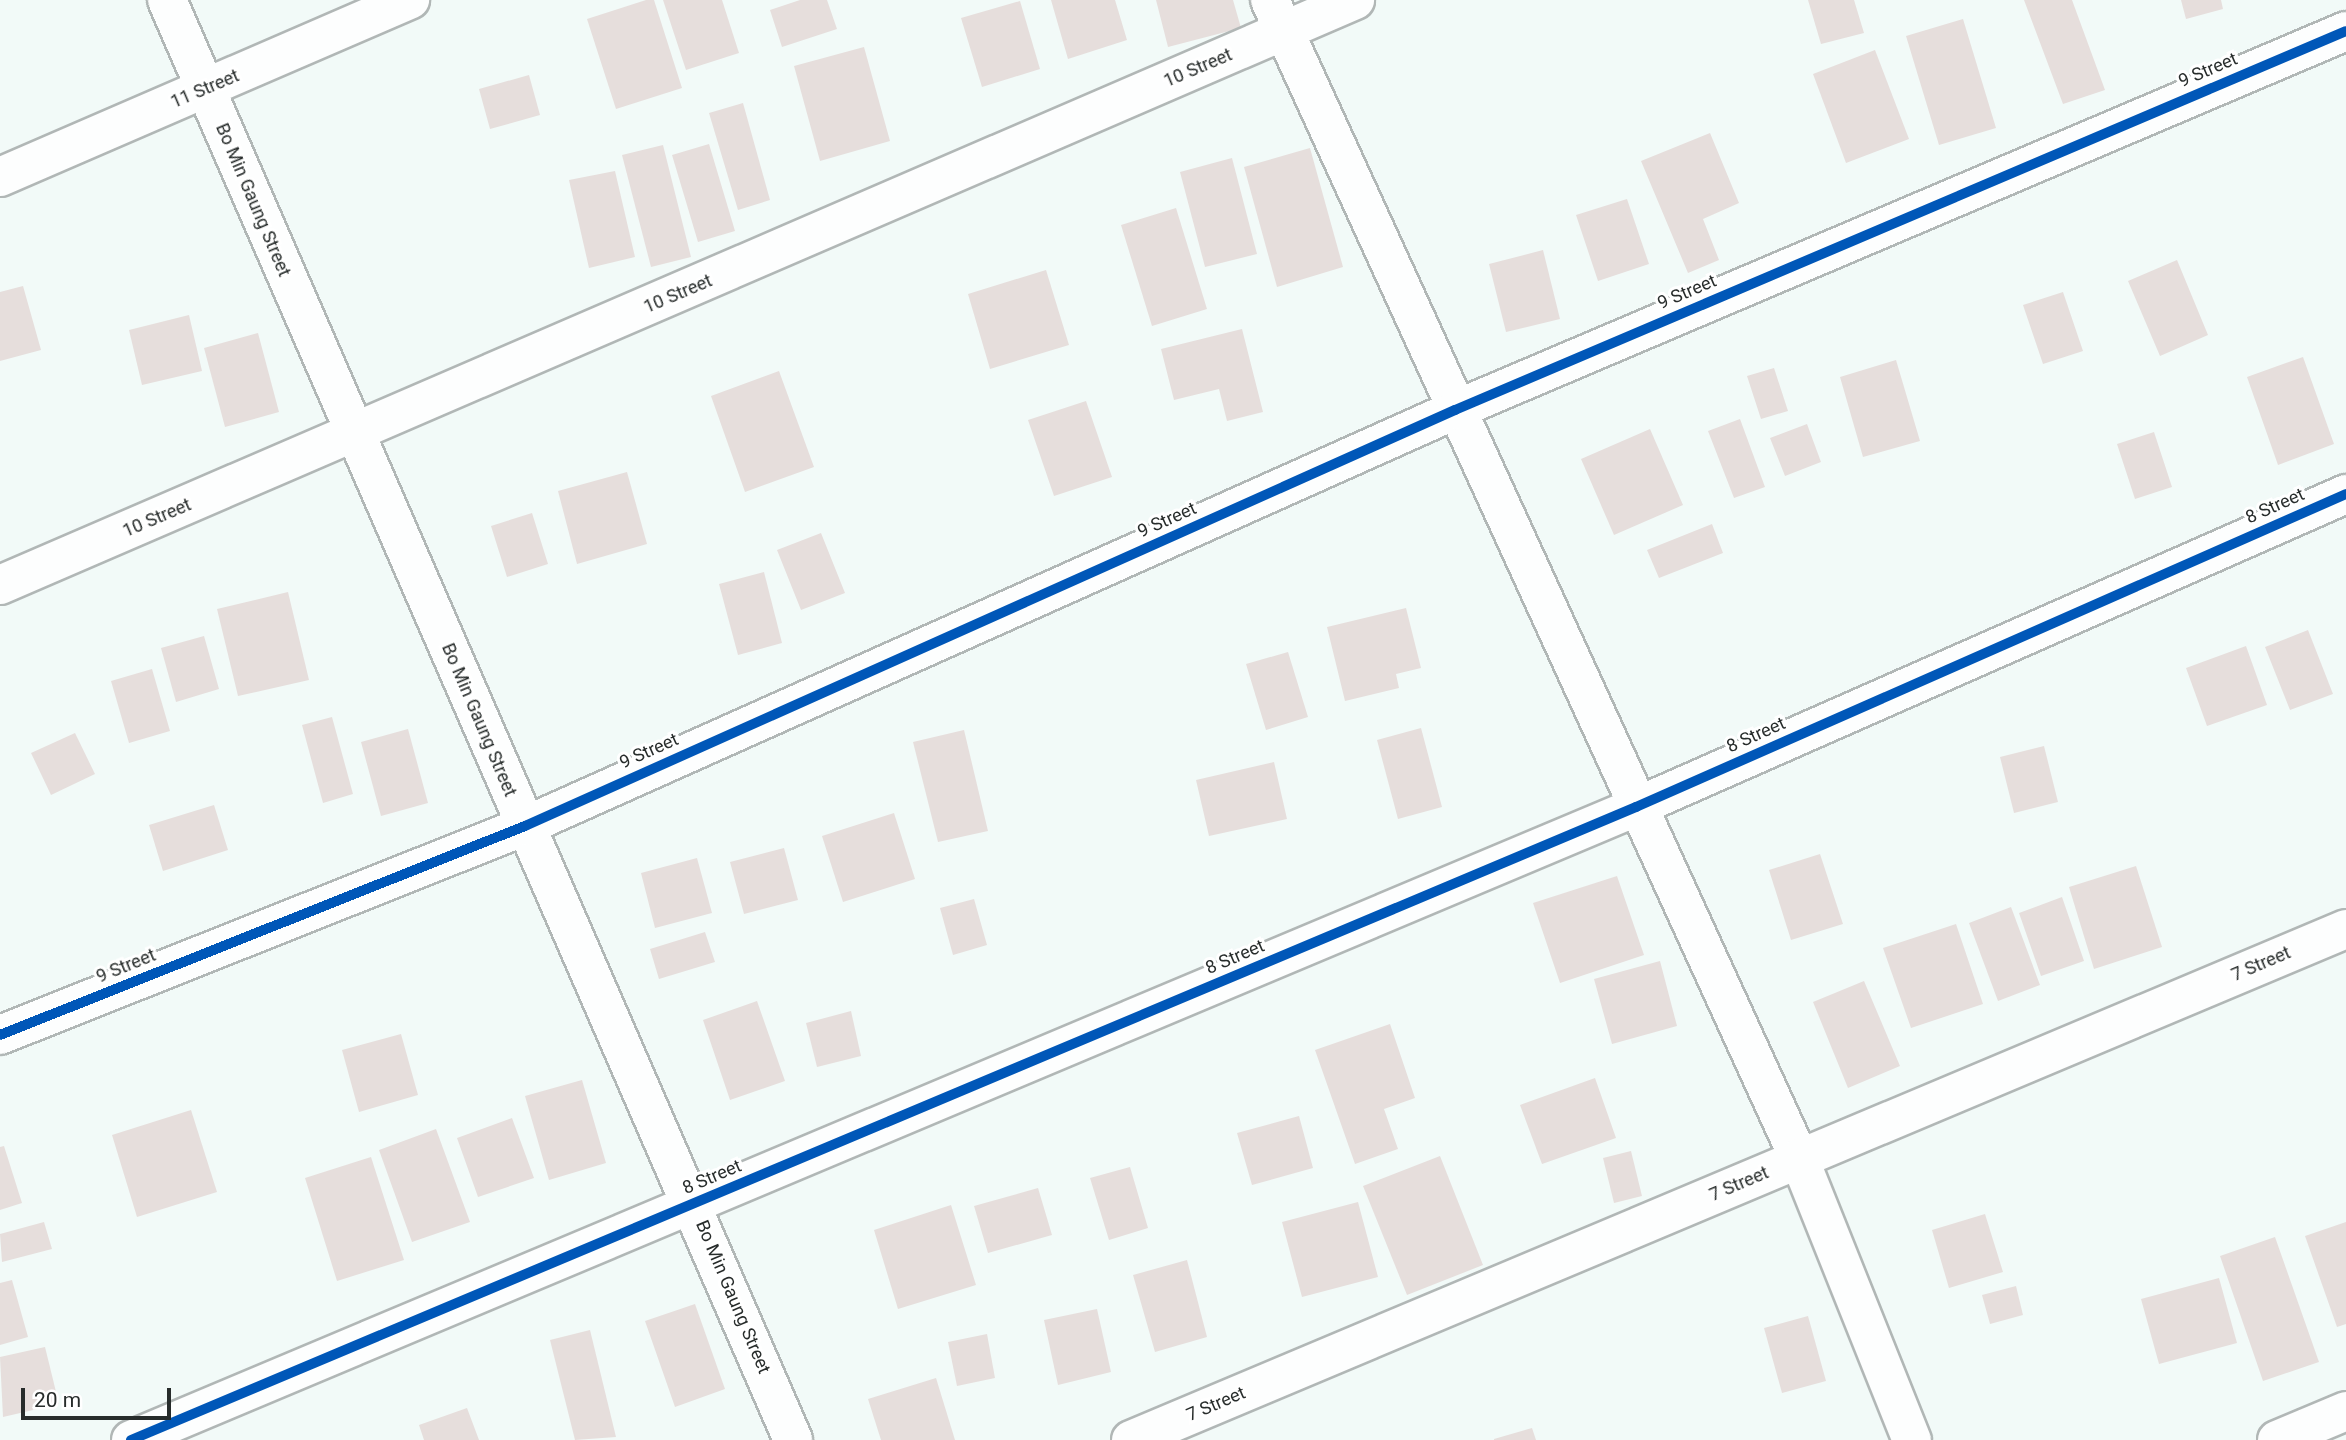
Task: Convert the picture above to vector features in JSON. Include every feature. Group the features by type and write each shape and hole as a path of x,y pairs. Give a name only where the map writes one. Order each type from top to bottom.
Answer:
{"street":[{"name":"Bo Min Gaung Street","path":"167,0 525,826 694,1204 793,1440"},
{"name":"11 Street","path":"0,177 410,0"},
{"name":"10 Street","path":"0,585 355,435 1275,16 1355,0"},
{"path":"1275,16 1799,1158 1912,1440"},
{"name":"9 Street","path":"0,1035 525,826 1455,410 2346,31"},
{"name":"8 Street","path":"131,1440 1636,807 2346,494"},
{"name":"7 Street","path":"1131,1440 2346,929"},
{"path":"2277,1440 2346,1411"}],"building":[{"path":"646,0 654,0 682,88 616,109 587,19"},
{"path":"663,0 722,0 739,53 686,70"},
{"path":"800,0 827,0 837,29 782,47 770,10"},
{"path":"1051,0 1115,0 1127,40 1068,59"},
{"path":"1156,0 1233,0 1241,28 1168,47"},
{"path":"1808,0 1854,0 1864,33 1821,44"},
{"path":"2024,0 2072,0 2105,90 2063,104"},
{"path":"2181,0 2221,0 2223,9 2186,19"},
{"path":"1020,1 1040,69 982,87 961,18"},
{"path":"1963,19 1996,128 1939,145 1906,36"},
{"path":"864,47 890,141 820,161 794,66"},
{"path":"1875,50 1909,139 1846,163 1813,74"},
{"path":"529,75 540,115 490,129 479,89"},
{"path":"743,103 770,200 738,210 709,113"},
{"path":"1710,133 1739,203 1703,219 1719,260 1688,273 1641,161"},
{"path":"709,144 735,231 698,242 672,155"},
{"path":"663,145 691,257 651,267 622,155"},
{"path":"1310,148 1343,267 1277,287 1244,167"},
{"path":"1232,158 1257,254 1205,267 1180,172"},
{"path":"615,171 635,257 589,268 569,180"},
{"path":"1627,199 1649,264 1598,281 1576,215"},
{"path":"1176,208 1207,309 1152,326 1121,225"},
{"path":"1543,250 1560,319 1506,332 1489,264"},
{"path":"2177,260 2208,335 2160,356 2128,281"},
{"path":"1046,270 1069,345 990,369 968,294"},
{"path":"23,286 41,350 0,361 0,292"},
{"path":"2063,292 2083,351 2043,364 2023,305"},
{"path":"189,315 202,371 142,385 129,330"},
{"path":"1242,329 1263,412 1227,421 1219,389 1174,400 1161,349"},
{"path":"258,333 279,412 225,427 204,348"},
{"path":"2303,357 2334,444 2278,465 2247,377"},
{"path":"1896,360 1920,441 1863,457 1840,377"},
{"path":"1774,368 1788,411 1761,419 1747,376"},
{"path":"779,371 814,467 745,492 711,396"},
{"path":"1086,401 1112,477 1054,496 1028,420"},
{"path":"1740,419 1765,487 1734,498 1708,431"},
{"path":"1807,424 1821,462 1785,476 1770,438"},
{"path":"1650,429 1683,505 1614,535 1581,459"},
{"path":"2154,432 2172,487 2135,499 2117,444"},
{"path":"627,472 647,544 577,564 558,491"},
{"path":"532,513 548,564 507,577 491,526"},
{"path":"1712,524 1723,553 1659,578 1647,550"},
{"path":"821,533 845,593 801,610 777,550"},
{"path":"764,572 782,643 738,655 719,584"},
{"path":"288,592 309,680 238,696 217,609"},
{"path":"1406,608 1421,668 1396,674 1399,688 1345,701 1327,627"},
{"path":"2308,630 2333,694 2290,710 2265,647"},
{"path":"204,636 219,689 176,702 161,648"},
{"path":"2246,646 2267,705 2207,726 2186,668"},
{"path":"1288,652 1308,717 1266,730 1246,664"},
{"path":"152,669 170,731 129,743 111,681"},
{"path":"332,717 353,794 323,803 302,725"},
{"path":"1421,728 1442,807 1398,819 1377,740"},
{"path":"408,729 428,803 381,816 361,742"},
{"path":"964,730 988,831 938,842 913,742"},
{"path":"75,733 95,774 51,795 31,753"},
{"path":"2044,746 2058,802 2014,813 2000,757"},
{"path":"1274,762 1287,819 1209,836 1196,780"},
{"path":"214,805 228,850 163,871 149,825"},
{"path":"894,813 915,879 843,902 822,836"},
{"path":"784,848 798,900 744,914 730,862"},
{"path":"1820,854 1843,924 1791,940 1769,870"},
{"path":"697,858 712,913 655,928 641,873"},
{"path":"2136,866 2162,947 2094,969 2069,887"},
{"path":"1617,876 1644,955 1560,983 1533,903"},
{"path":"2062,897 2084,961 2041,976 2019,913"},
{"path":"974,899 987,945 953,955 940,908"},
{"path":"2011,907 2040,985 1998,1001 1969,923"},
{"path":"1956,924 1983,1004 1911,1028 1883,948"},
{"path":"705,932 715,962 659,979 650,949"},
{"path":"1660,961 1677,1026 1612,1044 1594,979"},
{"path":"1864,981 1900,1066 1848,1088 1813,1002"},
{"path":"757,1001 785,1081 730,1100 703,1020"},
{"path":"851,1011 861,1056 817,1067 806,1023"},
{"path":"1390,1024 1415,1098 1384,1109 1398,1149 1355,1164 1315,1050"},
{"path":"401,1034 418,1095 359,1112 342,1050"},
{"path":"1595,1078 1616,1138 1542,1164 1520,1105"},
{"path":"582,1080 606,1163 549,1180 525,1096"},
{"path":"191,1110 217,1192 137,1217 112,1135"},
{"path":"1299,1116 1313,1168 1252,1185 1237,1133"},
{"path":"512,1118 534,1178 478,1197 457,1138"},
{"path":"436,1129 470,1222 412,1242 379,1150"},
{"path":"4,1146 22,1203 0,1210 0,1147"},
{"path":"1631,1151 1642,1196 1614,1203 1603,1158"},
{"path":"1440,1156 1483,1265 1407,1295 1363,1186"},
{"path":"371,1157 404,1260 337,1281 305,1178"},
{"path":"1130,1167 1148,1228 1109,1240 1090,1178"},
{"path":"1038,1188 1052,1235 988,1253 974,1206"},
{"path":"1358,1202 1378,1277 1302,1297 1282,1222"},
{"path":"951,1205 976,1285 898,1309 874,1230"},
{"path":"1985,1214 2003,1272 1949,1288 1932,1230"},
{"path":"44,1222 52,1249 2,1262 0,1234"},
{"path":"2346,1222 2346,1324 2337,1327 2305,1236"},
{"path":"2275,1237 2319,1362 2263,1381 2220,1256"},
{"path":"1187,1260 1207,1337 1155,1352 1133,1275"},
{"path":"2219,1278 2237,1343 2159,1364 2141,1299"},
{"path":"12,1280 28,1337 0,1345 0,1283"},
{"path":"2016,1286 2023,1315 1990,1324 1982,1295"},
{"path":"695,1304 725,1389 675,1407 645,1321"},
{"path":"1097,1309 1111,1372 1058,1385 1044,1320"},
{"path":"1808,1316 1826,1381 1782,1393 1764,1328"},
{"path":"590,1330 616,1437 575,1440 550,1340"},
{"path":"987,1334 995,1378 957,1386 948,1342"},
{"path":"45,1347 59,1404 3,1417 0,1357"},
{"path":"936,1378 955,1440 881,1440 868,1399"},
{"path":"467,1408 479,1440 424,1440 419,1425"},
{"path":"1532,1428 1536,1440 1494,1440 1494,1439"}],"cycle path":[{"path":"0,1035 525,826 1455,410 2346,31"},
{"path":"131,1440 1636,807 2346,494"}]}
